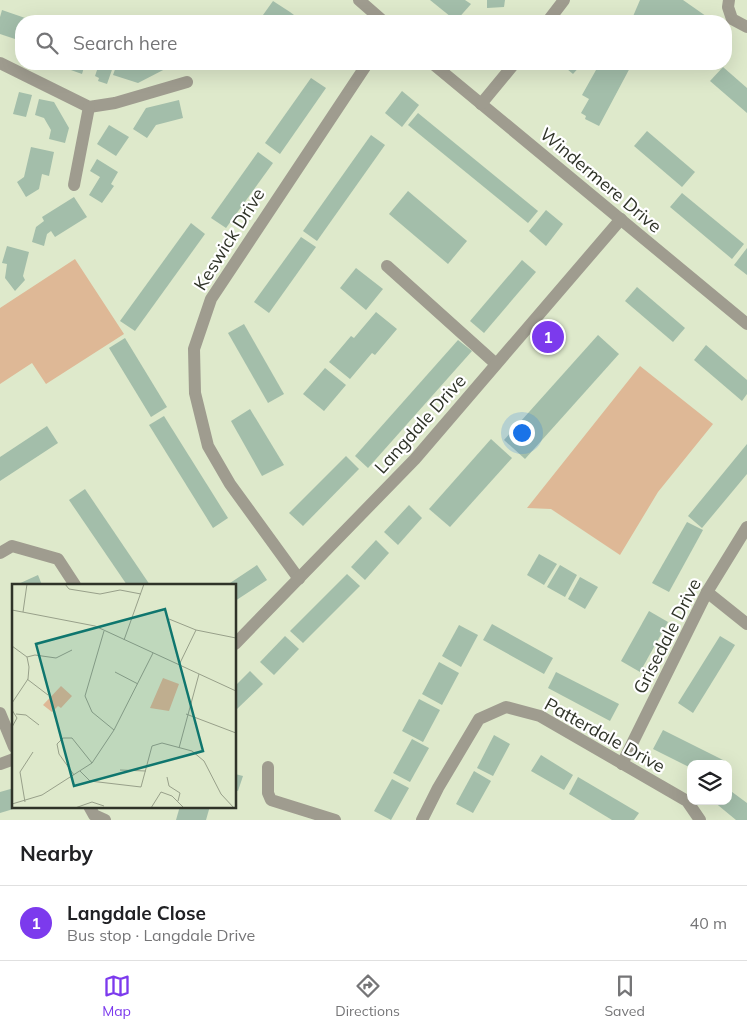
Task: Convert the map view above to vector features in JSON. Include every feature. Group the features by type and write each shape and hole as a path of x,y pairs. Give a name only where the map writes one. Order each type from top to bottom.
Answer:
{"street":[{"path":"359,0 376,15"},
{"path":"553,15 564,0"},
{"path":"729,0 728,7 731,15"},
{"path":"732,19 747,27"},
{"path":"0,63 89,107 115,103 187,82"},
{"name":"Keswick Drive","path":"298,579 230,484 208,446 195,393 194,349 211,299 363,70"},
{"name":"Windermere Drive","path":"440,70 746,320"},
{"path":"481,104 509,70"},
{"path":"74,185 89,107"},
{"name":"Langdale Drive","path":"236,643 415,459 621,219"},
{"path":"387,266 496,364"},
{"name":"Grisedale Drive","path":"622,764 708,592 747,527"},
{"path":"0,553 12,546 58,559 74,584"},
{"path":"708,592 747,624"},
{"name":"Patterdale Drive","path":"422,820 438,788 479,719 506,707 540,716 687,801 700,820"},
{"path":"0,713 12,742"},
{"path":"268,767 268,793 271,800 335,820"},
{"path":"90,808 94,815 105,820"}],"shaded area":[{"path":"75,259 124,334 46,384 32,363 0,384 0,308"},
{"path":"640,366 713,424 658,492 620,555 551,509 527,508"}],"building":[{"path":"430,0 465,0 471,4 461,15 449,15"},
{"path":"487,0 505,0 504,7 487,8"},
{"path":"640,0 683,0 704,15 634,15"},
{"path":"273,1 294,15 263,15"},
{"path":"2,10 16,15 15,39 0,34"},
{"path":"71,70 83,70 82,74"},
{"path":"97,70 112,70 107,84 98,81 99,78 95,76"},
{"path":"115,70 163,70 138,83 113,75"},
{"path":"568,70 577,70 573,74"},
{"path":"596,70 629,70 599,126 585,119 586,116 581,113 589,99 582,95"},
{"path":"720,70 726,70 747,88 747,113 710,81"},
{"path":"311,78 326,88 280,154 265,143"},
{"path":"402,91 419,105 402,127 385,113"},
{"path":"19,92 32,95 26,117 13,114"},
{"path":"39,99 54,102 69,128 65,143 49,139 51,130 44,118 35,115"},
{"path":"179,100 183,118 156,125 147,138 133,129 146,108"},
{"path":"418,113 538,211 528,223 408,125"},
{"path":"109,125 129,137 116,156 97,144"},
{"path":"647,131 695,172 682,187 634,146"},
{"path":"371,135 385,145 317,241 303,231"},
{"path":"31,147 54,152 49,176 42,174 39,189 26,197 17,182 24,177"},
{"path":"258,152 273,163 226,228 211,218"},
{"path":"97,159 118,172 111,184 114,186 102,203 89,195 100,177 90,171"},
{"path":"408,191 467,241 448,264 389,214"},
{"path":"682,193 744,244 732,259 670,207"},
{"path":"74,197 87,217 55,237 51,231 47,234 44,246 32,242 36,227 44,221 42,217"},
{"path":"546,210 563,224 546,246 529,231"},
{"path":"191,223 205,234 135,331 120,321"},
{"path":"301,237 316,247 269,313 254,302"},
{"path":"7,246 29,252 23,276 25,280 15,291 5,278 7,264 2,263"},
{"path":"747,248 747,275 734,265"},
{"path":"522,260 536,272 484,333 470,321"},
{"path":"356,268 383,289 366,310 340,288"},
{"path":"637,287 685,328 673,342 625,301"},
{"path":"376,312 397,329 375,355 372,353 350,379 329,362 351,336 354,338"},
{"path":"244,324 284,394 268,403 228,333"},
{"path":"598,335 619,354 525,459 504,440"},
{"path":"125,338 167,407 151,417 109,348"},
{"path":"458,340 472,351 368,468 355,456"},
{"path":"706,345 747,380 747,394 742,401 694,360"},
{"path":"325,368 346,385 324,411 303,394"},
{"path":"250,409 284,465 262,476 231,421"},
{"path":"164,416 228,518 213,528 149,425"},
{"path":"47,426 58,443 0,481 0,457"},
{"path":"491,439 512,458 450,527 429,509"},
{"path":"747,444 747,474 702,528 688,516"},
{"path":"346,456 359,469 303,526 289,513"},
{"path":"85,489 149,584 126,584 69,500"},
{"path":"409,505 422,518 398,545 384,532"},
{"path":"687,522 703,530 669,592 652,583"},
{"path":"376,540 389,553 365,580 351,567"},
{"path":"539,554 557,564 544,585 527,575"},
{"path":"257,565 267,580 236,600 236,584 228,584"},
{"path":"560,565 577,575 565,597 547,587"},
{"path":"347,574 360,586 303,643 290,631"},
{"path":"38,575 42,584 18,584"},
{"path":"580,577 598,587 585,609 568,599"},
{"path":"649,611 668,622 640,672 621,661"},
{"path":"492,624 553,658 544,674 483,640"},
{"path":"459,625 478,635 461,667 442,656"},
{"path":"285,636 299,649 274,675 260,662"},
{"path":"720,636 735,645 693,713 678,703"},
{"path":"439,662 459,673 442,705 422,694"},
{"path":"250,671 263,684 237,709 236,685"},
{"path":"556,672 619,704 610,721 548,688"},
{"path":"419,699 440,710 423,742 402,731"},
{"path":"663,730 723,760 687,760 687,766 653,749"},
{"path":"494,735 510,744 493,776 477,768"},
{"path":"412,739 429,748 410,782 393,773"},
{"path":"541,755 573,775 564,790 531,771"},
{"path":"474,771 491,781 473,813 456,804"},
{"path":"236,774 243,776 238,791 236,790"},
{"path":"578,777 639,813 634,820 612,820 569,794"},
{"path":"392,779 409,788 391,820 374,811"},
{"path":"12,789 12,808 17,808 0,813 0,792"},
{"path":"732,792 747,803 747,820 736,820 718,805 732,805"},
{"path":"179,808 209,808 206,820 176,820"}],"place":[{"name":"Langdale Close","path":"548,337"}]}
